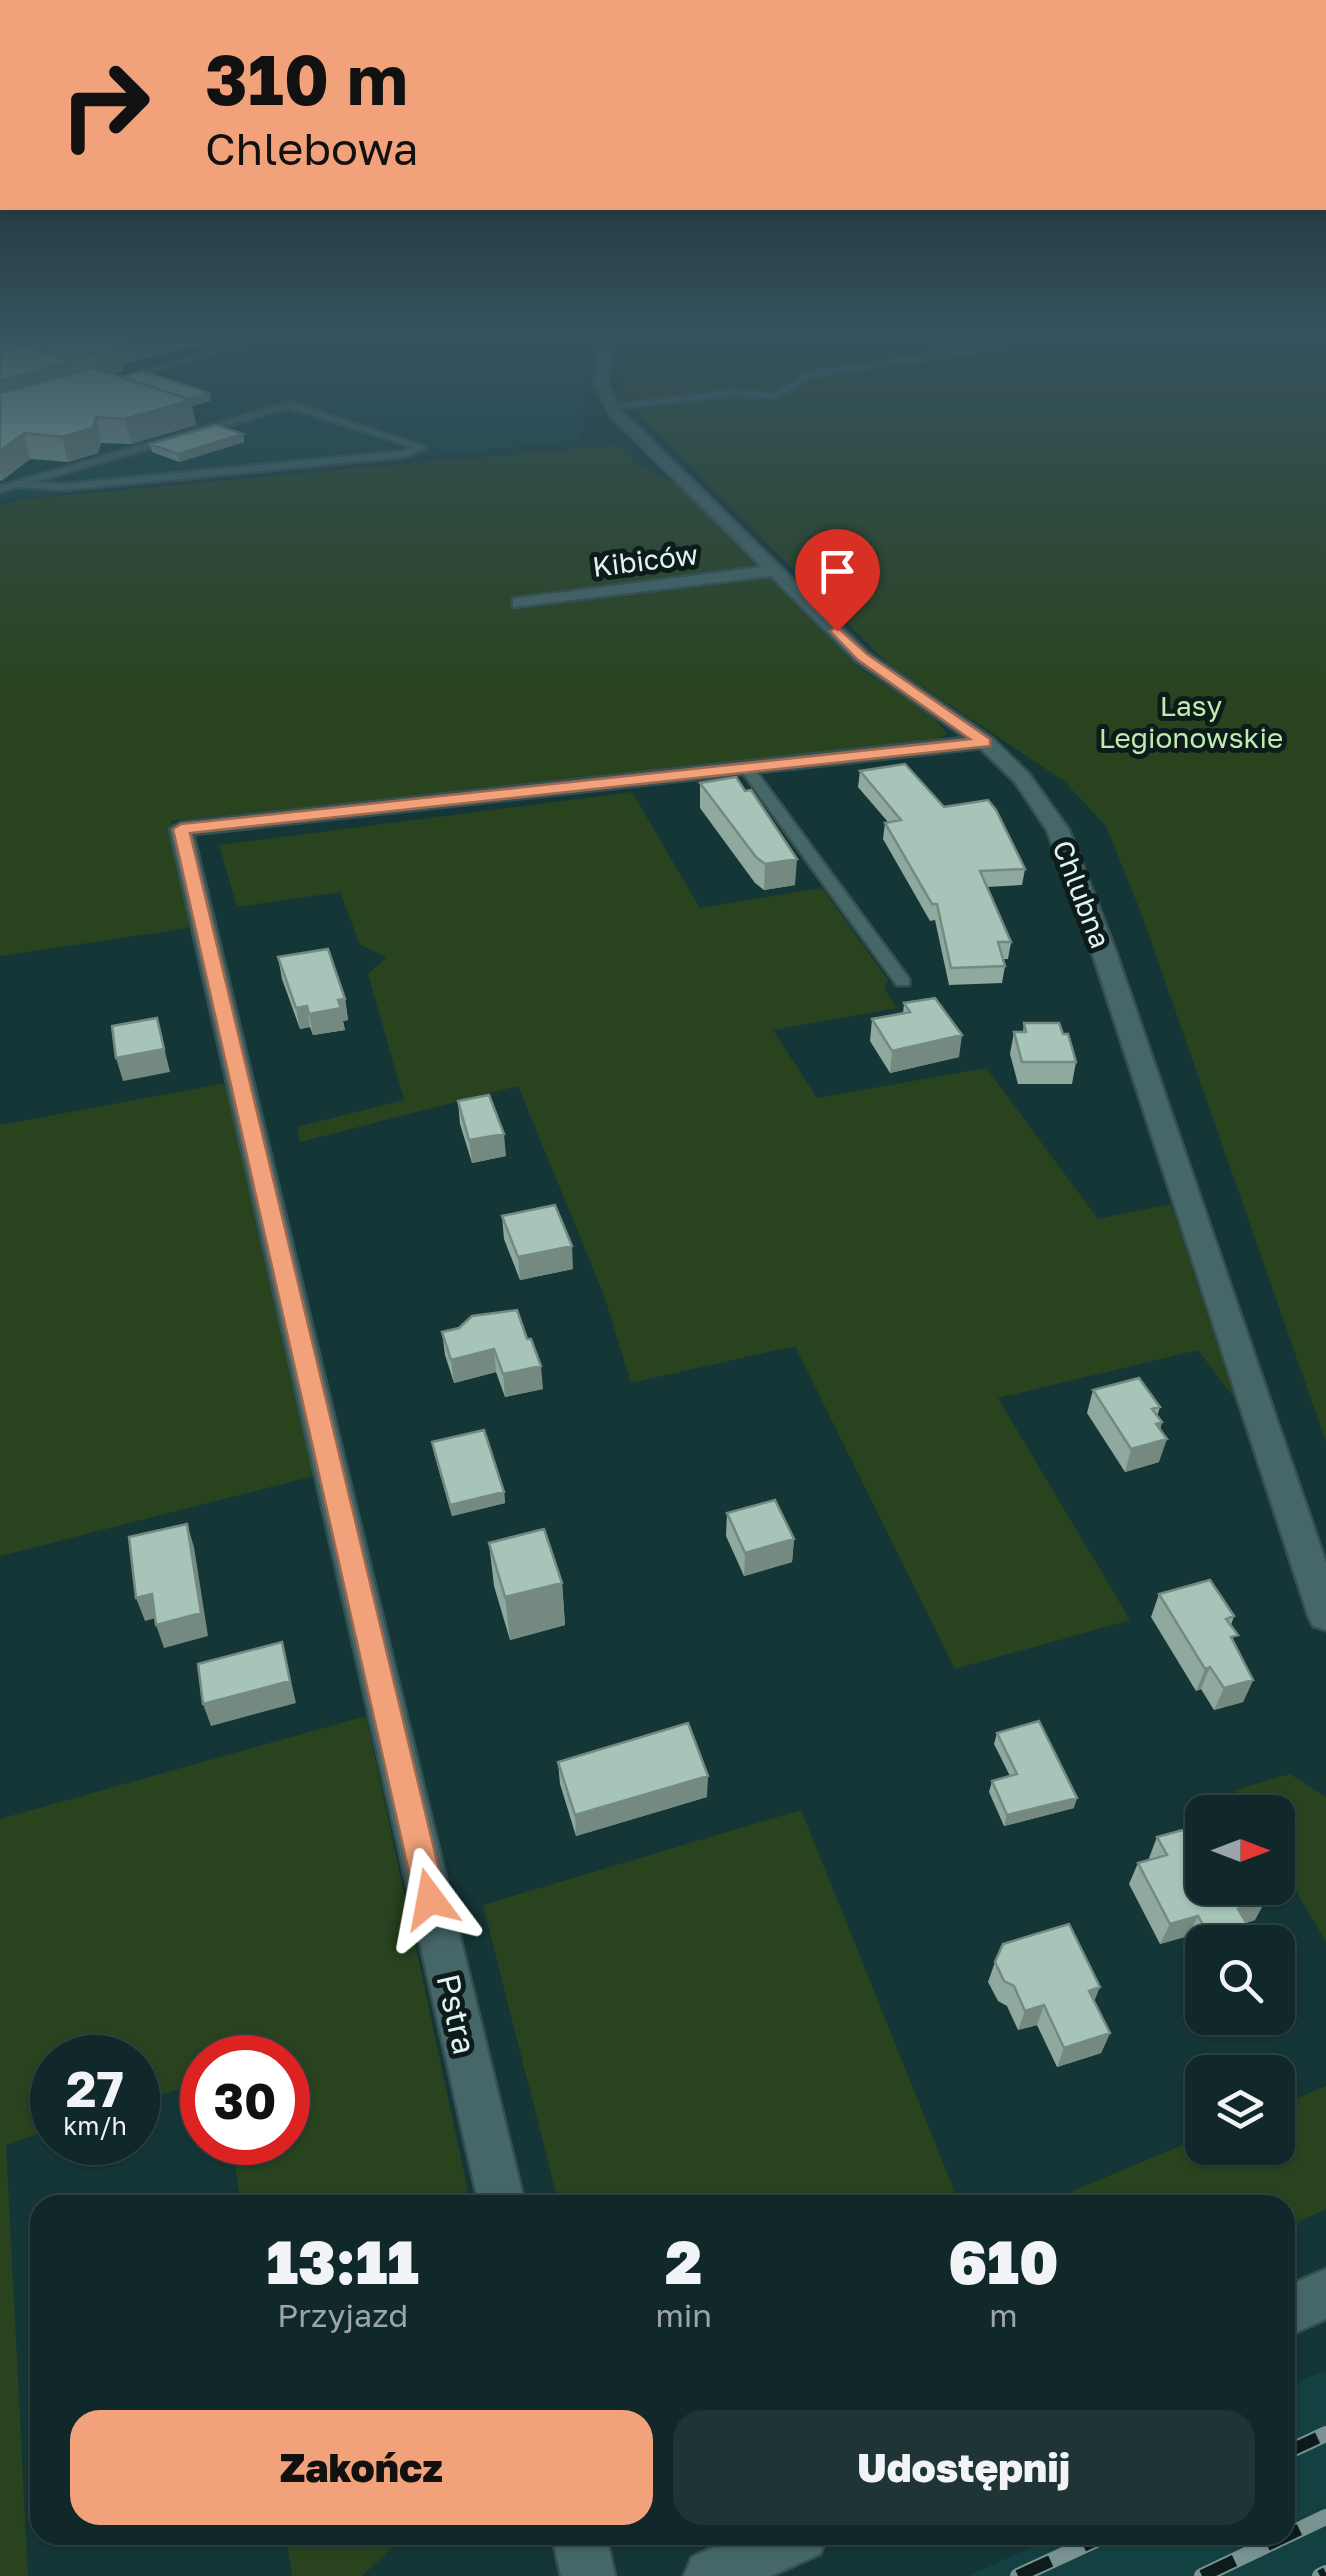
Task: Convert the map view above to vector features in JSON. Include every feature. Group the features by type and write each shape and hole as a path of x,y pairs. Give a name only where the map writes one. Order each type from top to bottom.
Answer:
{"street":[{"name":"Chlubna","path":"660,455 862,657 984,742 1022,778 1058,830 1104,952 1326,1616"},
{"name":"Kibiców","path":"519,603 778,570"},
{"path":"748,770 984,742"},
{"name":"Pstra","path":"500,2195 181,829 748,770"},
{"path":"1295,2308 1326,2293"},
{"path":"581,2545 588,2576"},
{"path":"711,2576 778,2545"}],"lane":[{"path":"0,490 115,455"},
{"path":"17,484 44,488 100,484 392,455"},
{"path":"748,770 903,982"}],"shaded area":[{"path":"0,455 433,455 0,500"},
{"path":"1326,2370 1326,2576 968,2576 1036,2545 1295,2545 1295,2384"}],"green space":[{"path":"505,455 628,455 641,467 684,487 859,668 931,715 947,734 933,742 171,821 189,928 0,956 0,506 23,499"},
{"name":"Lasy Legionowskie","path":"680,455 1326,455 1326,1442 1142,915 1106,826 1064,781 887,663"},
{"path":"632,792 700,908 822,888 888,980 884,988 897,1008 773,1030 817,1098 986,1068 1098,1219 1171,1204 1235,1399 1198,1350 998,1398 1130,1620 955,1669 795,1346 631,1383 604,1295 518,1086 300,1142 297,1127 404,1100 368,974 387,957 360,945 340,892 237,907 219,845"},
{"path":"227,1083 314,1476 0,1556 0,1125"},
{"path":"366,1716 469,2195 240,2195 235,2165 310,2165 310,2035 180,2035 180,2089 160,2095 160,2035 30,2035 30,2137 6,2145 28,2576 0,2576 0,1819"},
{"path":"1290,1774 1326,1797 1326,1942 1295,1890 1295,1795 1238,1795 1235,1790"},
{"path":"801,1810 956,2195 556,2195 483,1905"},
{"path":"1326,2086 1326,2209 1295,2223 1295,2195 1063,2195 1185,2144 1185,2165 1295,2165 1295,2099"},
{"path":"287,2545 395,2545 362,2576 292,2576"}],"building":[{"path":"905,764 944,807 988,800 996,810 1025,869 980,871 1011,942 998,942 1005,966 951,968 937,904 932,904 885,823 901,820 860,771"},
{"path":"736,777 745,791 751,790 797,859 765,864 756,857 700,783"},
{"path":"328,949 345,999 338,1000 341,1008 309,1014 307,1006 296,1008 278,957"},
{"path":"935,998 962,1035 892,1051 872,1019 910,1012 904,1003"},
{"path":"157,1018 164,1049 116,1058 112,1026"},
{"path":"1024,1023 1059,1023 1063,1034 1068,1034 1076,1062 1022,1062 1014,1032 1026,1032"},
{"path":"489,1095 504,1134 469,1140 458,1101"},
{"path":"555,1205 572,1246 518,1257 502,1216"},
{"path":"517,1310 541,1366 503,1374 494,1349 451,1360 442,1332 459,1328 472,1316"},
{"path":"1139,1378 1160,1407 1152,1409 1162,1422 1156,1424 1167,1439 1131,1449 1093,1390"},
{"path":"484,1430 504,1492 450,1505 432,1442"},
{"path":"775,1500 794,1539 745,1553 727,1513"},
{"path":"187,1524 201,1613 156,1625 152,1594 136,1598 129,1537"},
{"path":"544,1529 562,1583 505,1597 489,1543"},
{"path":"1210,1580 1234,1616 1226,1619 1238,1635 1231,1637 1253,1680 1224,1688 1210,1667 1205,1669 1159,1594"},
{"path":"282,1642 290,1681 203,1704 198,1664"},
{"path":"1039,1721 1077,1798 1007,1815 992,1781 1017,1774 997,1733"},
{"path":"688,1723 708,1776 575,1815 558,1762"},
{"path":"1185,1829 1185,1905 1250,1905 1238,1909 1248,1925 1203,1925 1198,1916 1170,1924 1138,1863 1167,1855 1157,1837"},
{"path":"1069,1924 1100,1987 1089,1991 1110,2033 1064,2048 1044,2005 1025,2011 1014,1986 1004,1981 995,1962 1003,1944"}],"railway":[{"path":"1295,2448 1326,2434"},
{"path":"1295,2532 1326,2517"},
{"path":"1018,2576 1085,2545"},
{"path":"1202,2576 1267,2545"},
{"path":"1320,2576 1326,2573"}],"route":[{"path":"430,1899 181,829 593,788 984,742 862,657 837,631"}]}
